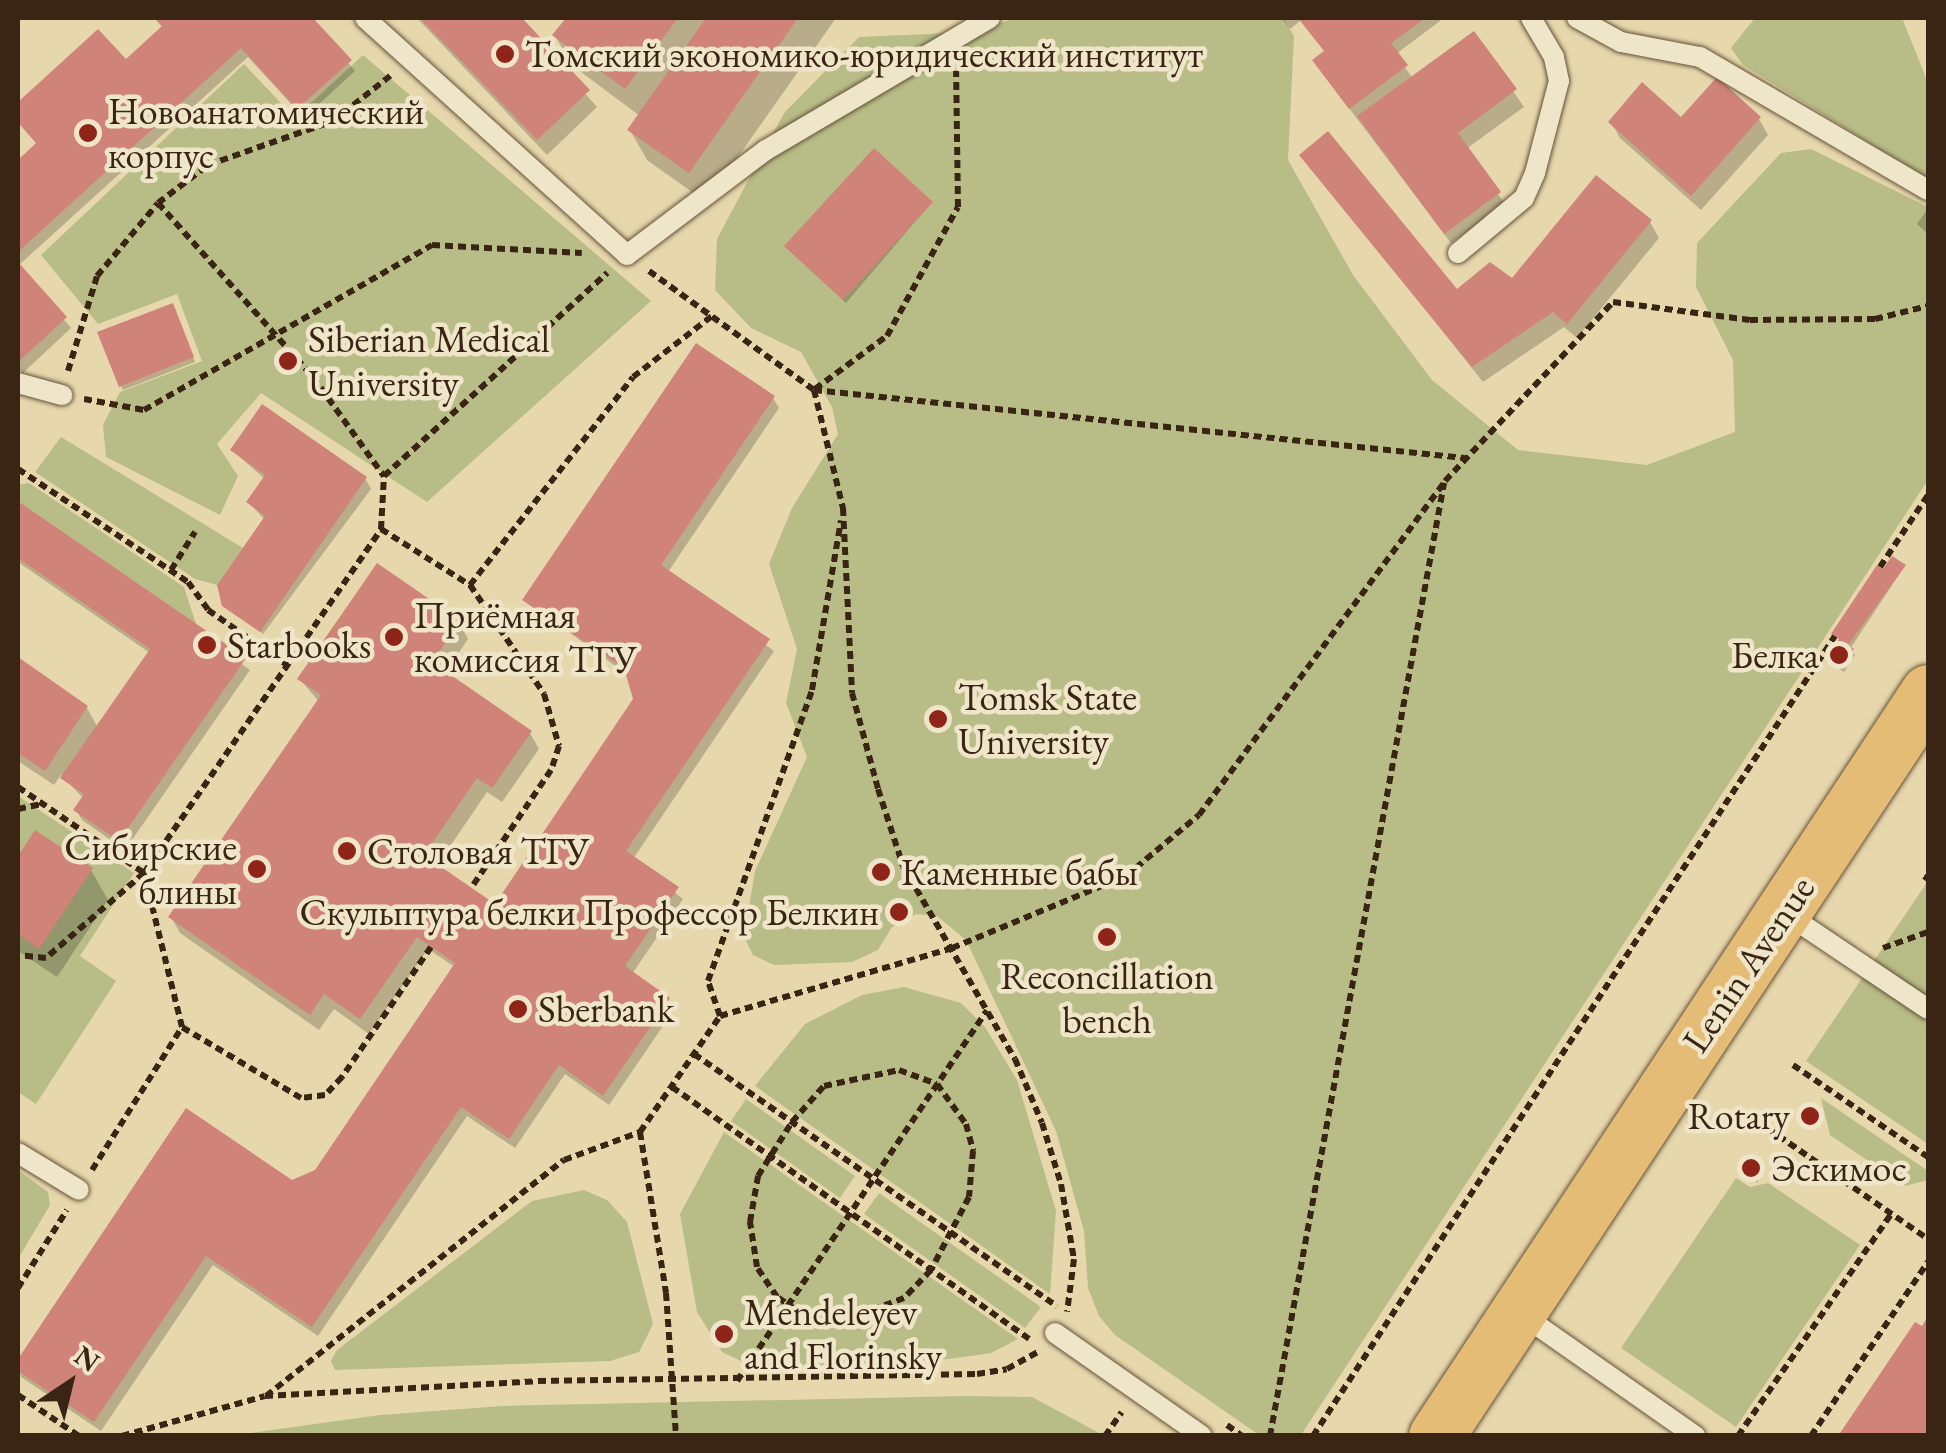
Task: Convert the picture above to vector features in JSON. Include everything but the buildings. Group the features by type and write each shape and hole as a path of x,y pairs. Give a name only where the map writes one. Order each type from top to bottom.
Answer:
{"main road":[{"name":"Lenin Avenue","path":"1436,1436 1928,692"}],"lane":[{"path":"365,18 627,255 766,150 990,18"},
{"path":"1458,253 1524,198 1535,173 1559,81 1554,57 1532,18"},
{"path":"1577,18 1621,42 1700,57 1928,190"},
{"path":"18,383 62,395"},
{"path":"1783,912 1928,1009"},
{"path":"18,1153 79,1190"},
{"path":"1518,1312 1696,1436"},
{"path":"1055,1333 1202,1436"}],"path":[{"path":"814,390 887,336 958,207 955,38"},
{"path":"408,59 333,121 208,165 158,203 96,276 62,395 144,410 432,246 627,255 814,390 1464,458"},
{"path":"18,955 46,958 144,873 382,529 384,476 275,335 158,203"},
{"path":"384,476 627,255"},
{"path":"265,1396 564,1160 640,1132 720,1016 952,948 1126,876 1199,814 1444,481 1548,364 1613,302 1750,320 1875,319 1928,306"},
{"path":"470,585 633,377 712,316"},
{"path":"122,1436 265,1396 538,1381 736,1381 976,1374 1028,1360 1055,1333 1074,1282 1061,1184 1015,1059 902,866 852,693 844,508 814,390"},
{"path":"18,470 170,570 208,610 287,665"},
{"path":"1270,1436 1444,481"},
{"path":"1880,567 1928,495"},
{"path":"720,1016 708,980 812,690 844,508"},
{"path":"382,529 470,585 544,694 560,746 551,770 472,888"},
{"path":"170,570 195,532"},
{"path":"1313,1436 1835,636"},
{"path":"18,787 144,873 182,1027 281,1090 302,1098 325,1095 431,947"},
{"path":"18,809 42,804"},
{"path":"1870,952 1928,932"},
{"path":"736,1381 987,1010"},
{"path":"18,1288 182,1027"},
{"path":"694,1054 1046,1299"},
{"path":"1794,1065 1928,1156"},
{"path":"899,1070 937,1084 966,1124 973,1152 970,1198 954,1234 931,1270 904,1298 879,1311 830,1320 786,1306 757,1267 750,1222 751,1197 768,1156 792,1122 824,1086 846,1076 899,1070"},
{"path":"672,1087 1021,1334"},
{"path":"1757,1122 1928,1239"},
{"path":"640,1132 666,1293 676,1436"},
{"path":"1738,1436 1891,1214"},
{"path":"1810,1436 1928,1262"},
{"path":"18,1396 74,1435"},
{"path":"1105,1436 1115,1421"},
{"path":"154,1424 157,1436"}],"green space":[{"path":"1015,18 1283,18 1294,36 1288,160 1353,275 1432,380 1518,450 1647,465 1735,432 1733,360 1696,287 1697,243 1781,153 1811,149 1928,207 1928,480 1301,1435 1259,1435 1115,1335 1099,1316 1088,1288 1084,1231 1056,1131 966,940 937,916 916,914 892,927 878,950 852,962 774,965 753,955 744,937 755,871 807,757 786,703 797,649 769,564 792,508 838,434 832,407 801,352 751,328 715,290 717,239 784,113 859,37 975,32"},
{"path":"1755,18 1902,18 1928,83 1928,179 1743,65 1731,48"},
{"path":"363,55 651,301 427,502 261,393 217,444 238,476 220,515 106,457 103,425 120,392 202,361 177,294 98,324 41,255 244,64 295,118"},
{"path":"61,437 243,548 217,585 195,579 35,472"},
{"path":"29,483 184,587 196,624 18,501 18,485"},
{"path":"18,796 134,873 80,956 116,981 36,1104 18,1092"},
{"path":"1928,881 1928,1144 1806,1061"},
{"path":"904,987 961,1003 985,1027 1017,1080 1056,1211 1050,1294 755,1086 805,1024 862,995"},
{"path":"1821,1098 1928,1171 1928,1180 1905,1186 1830,1135"},
{"path":"746,1099 855,1176 840,1198 731,1121"},
{"path":"724,1132 1018,1339 991,1353 949,1359 807,1367 743,1362 722,1352 697,1312 680,1214"},
{"path":"18,1170 48,1192 50,1205 18,1259"},
{"path":"1736,1178 1750,1187 1768,1183 1860,1245 1736,1427 1621,1348"},
{"path":"584,1190 607,1200 627,1222 653,1324 639,1352 610,1361 335,1370 331,1361 337,1350 532,1201"},
{"path":"879,1193 1041,1307 1025,1328 864,1214"},
{"path":"1032,1397 1103,1435 236,1435 380,1415 502,1406"}],"place":[{"name":"Томский экономико-юридический институт","path":"505,54"},
{"name":"Новоанатомический корпус","path":"88,133"},
{"name":"Siberian Medical University","path":"288,361"},
{"name":"Приёмная комиссия ТГУ","path":"394,637"},
{"name":"Starbooks","path":"207,645"},
{"name":"Белка","path":"1839,655"},
{"name":"Tomsk State University","path":"938,719"},
{"name":"Столовая ТГУ","path":"347,851"},
{"name":"Сибирские блины","path":"257,869"},
{"name":"Каменные бабы","path":"881,872"},
{"name":"Скульптура белки Профессор Белкин","path":"899,912"},
{"name":"Reconcillation bench","path":"1107,937"},
{"name":"Sberbank","path":"518,1009"},
{"name":"Rotary","path":"1810,1116"},
{"name":"Эскимос","path":"1751,1168"},
{"name":"Mendeleyev and Florinsky","path":"724,1334"}]}
